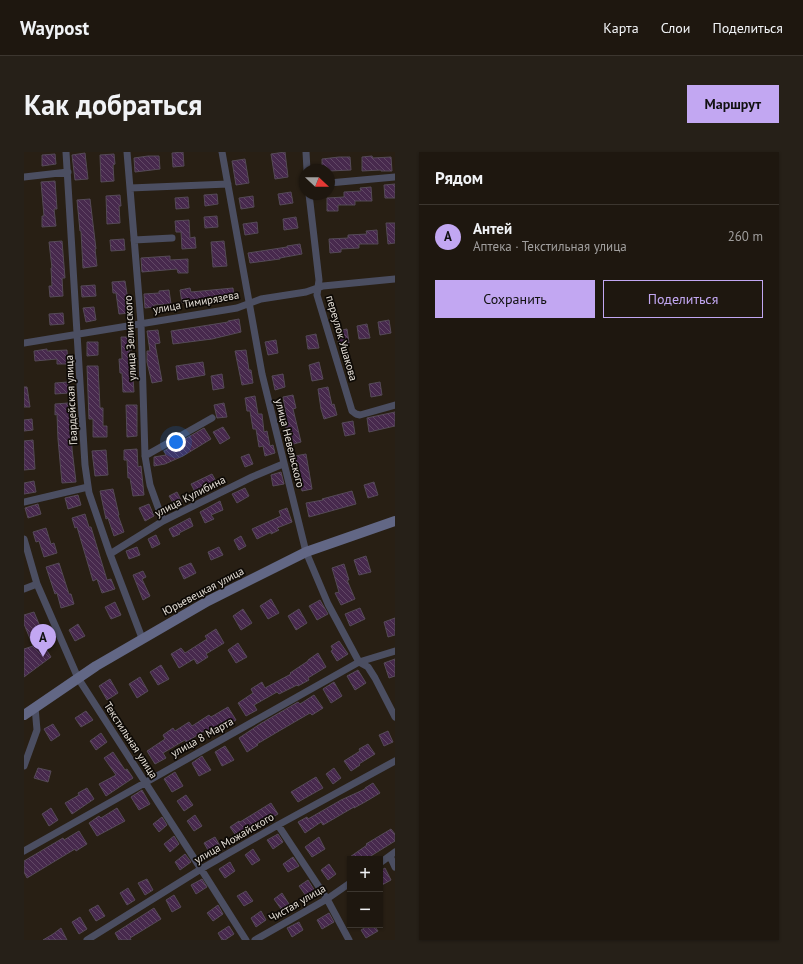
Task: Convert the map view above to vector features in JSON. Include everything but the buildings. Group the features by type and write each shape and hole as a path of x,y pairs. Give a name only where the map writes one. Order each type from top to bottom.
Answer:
{"main road":[{"name":"Юрьевецкая улица","path":"24,715 78,678 142,638 208,601 306,552 395,521"}],"street":[{"name":"Гвардейская улица","path":"66,152 85,465 88,487 110,554 142,638"},
{"name":"улица Зелинского","path":"127,152 141,323 146,456 150,485 163,521"},
{"name":"улица Невельского","path":"222,152 262,374 283,464 306,552 328,604 359,662 368,667 395,717"},
{"path":"306,152 307,164"},
{"path":"24,177 68,172"},
{"path":"335,182 395,177"},
{"path":"130,188 228,184"},
{"name":"переулок Ушакова","path":"310,200 319,280 317,296 352,411 360,415 395,405"},
{"path":"134,240 172,238"},
{"name":"улица Тимирязева","path":"24,343 237,308 261,299 306,292 323,286 395,279"},
{"path":"146,456 212,418"},
{"name":"улица Кулибина","path":"110,554 163,521 252,477 283,464"},
{"path":"24,502 88,487"},
{"name":"Текстильная улица","path":"24,539 27,557 37,584 78,678 246,940"},
{"path":"24,589 37,584"},
{"name":"улица 8 Марта","path":"24,851 359,662 395,651"},
{"path":"24,766 37,730 35,707"},
{"name":"улица Можайского","path":"87,940 201,869 395,761"},
{"path":"278,825 327,898 349,940"},
{"path":"383,861 392,854 395,866"},
{"name":"Чистая улица","path":"254,940 347,885"}],"place":[{"name":"Антей","path":"43,657"}]}
